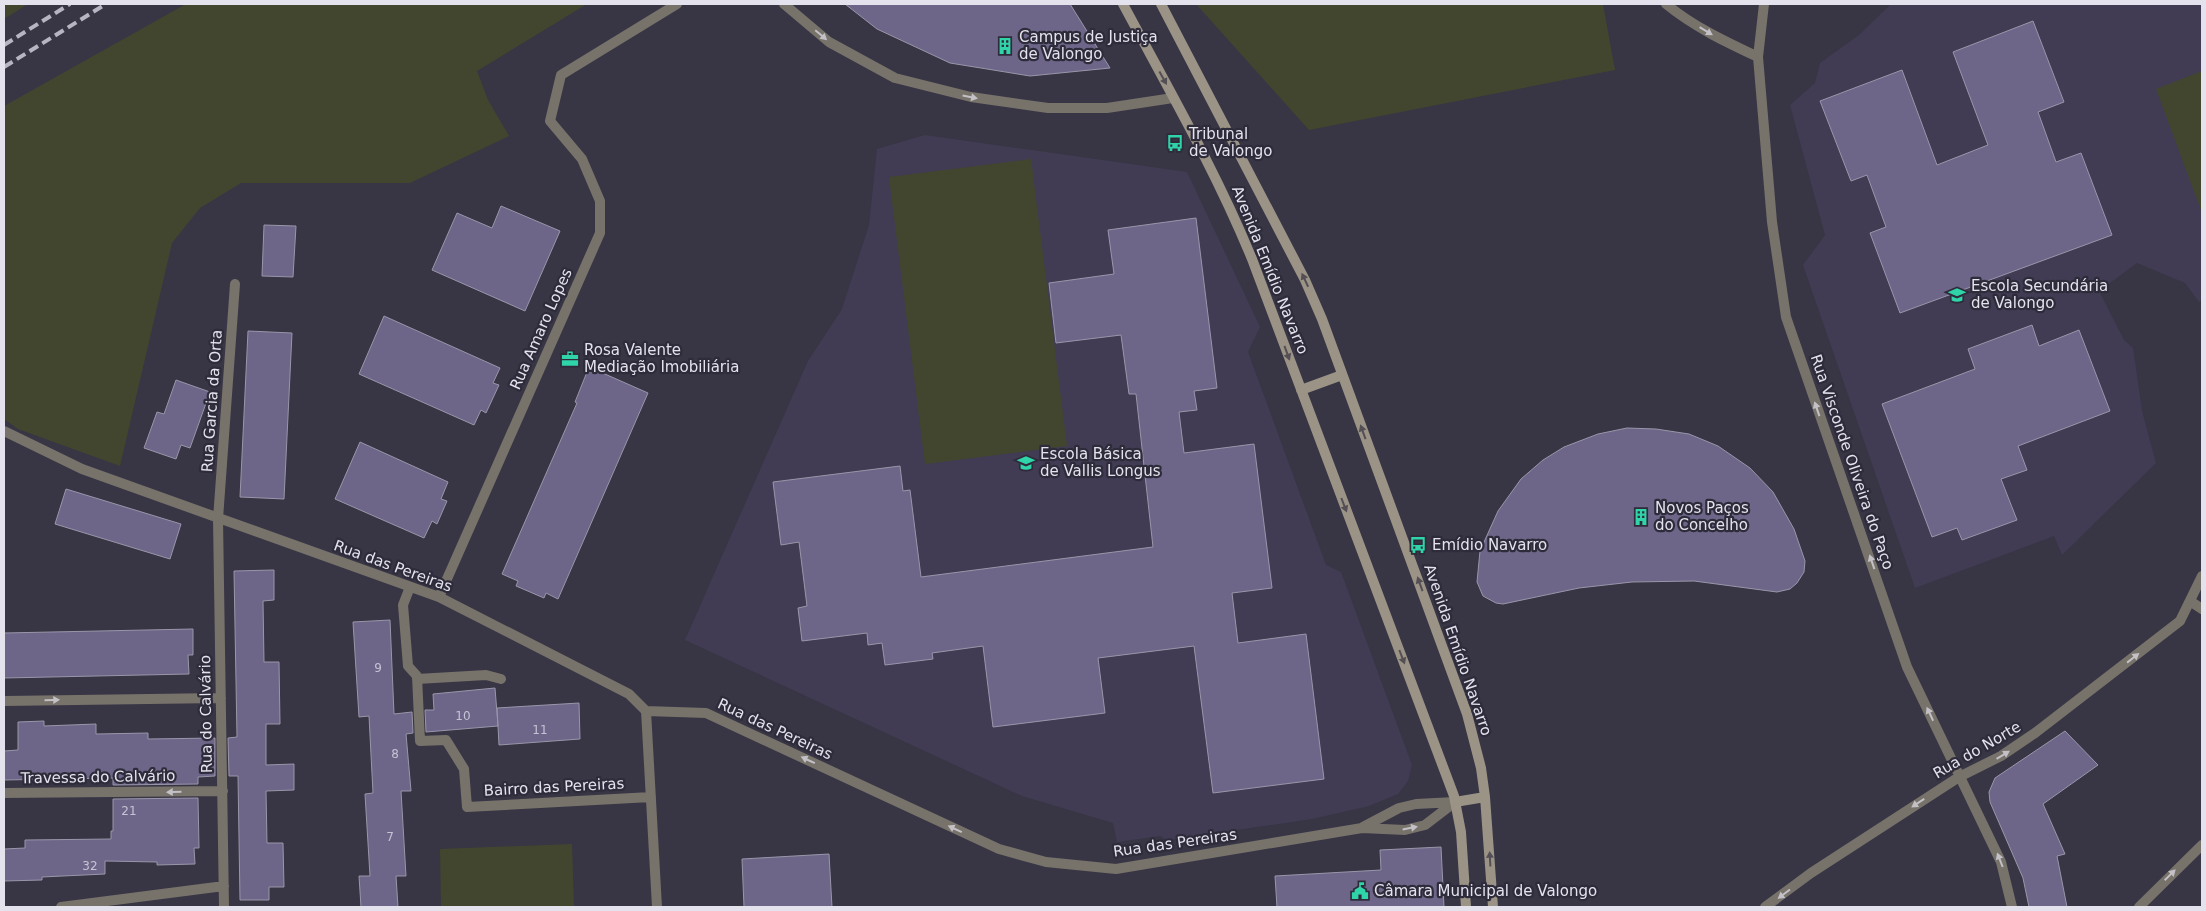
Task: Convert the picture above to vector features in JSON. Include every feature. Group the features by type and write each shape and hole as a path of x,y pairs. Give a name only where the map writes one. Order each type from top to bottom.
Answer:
{"main road":[{"name":"Avenida Emídio Navarro","path":"1123,4 1233,213 1301,390 1455,802 1461,832 1466,907"},
{"name":"Avenida Emídio Navarro","path":"1161,4 1305,280 1467,714 1481,768 1493,907"},
{"path":"1301,390 1342,375"},
{"path":"1455,802 1484,797"}],"street":[{"name":"Rua Amaro Lopes","path":"439,597 600,234 600,201 582,159 550,121 561,75 677,4"},
{"path":"784,4 829,42 895,78 971,97 1048,108 1108,108 1174,98"},
{"path":"1666,4 1680,16 1721,40 1758,57"},
{"name":"Rua Visconde Oliveira do Paço","path":"1764,4 1758,57 1772,222 1786,317 1908,666 2001,862 2012,907"},
{"name":"Rua Garcia da Orta","path":"218,519 235,284"},
{"name":"Rua das Pereiras","path":"4,431 82,469 439,597 629,694 646,711 706,713 999,849 1046,862 1116,869 1362,828 1405,830 1425,825 1455,802"},
{"name":"Rua do Calvário","path":"218,519 224,907"},
{"name":"Rua do Norte","path":"1765,907 1811,873 1959,776 2001,756 2035,734 2180,622 2202,576"},
{"path":"410,587 403,605 404,622 408,666 417,679 486,676 501,678"},
{"path":"2190,601 2202,609"},
{"name":"Bairro das Pereiras","path":"417,679 420,741 446,740 464,769 467,806 651,797"},
{"path":"4,701 221,698"},
{"path":"646,711 657,907"},
{"name":"Travessa do Calvário","path":"4,793 222,791"},
{"name":"Rua das Pereiras","path":"1362,828 1399,808 1416,804 1455,802"},
{"path":"2139,907 2202,845"},
{"path":"61,907 224,886"}],"shaded area":[{"name":"Escola Secundária de Valongo","path":"1891,4 2202,4 2202,300 2199,302 2185,283 2137,263 2099,291 2124,340 2133,348 2142,411 2156,463 2062,555 2054,536 1915,588 1803,265 1825,235 1790,105 1815,83 1820,63 1859,35"},
{"name":"Escola Básica de Vallis Longus","path":"925,135 1187,172 1260,327 1248,352 1326,565 1341,572 1412,765 1408,781 1398,794 1369,806 1312,819 1168,840 1160,836 1117,842 1113,823 1022,796 685,640 808,361 842,309 869,225 877,149"}],"green space":[{"path":"4,4 28,4 4,19"},
{"path":"186,4 587,4 477,71 488,100 509,136 410,183 241,183 200,208 172,243 120,466 18,429 4,419 4,106"},
{"path":"1196,4 1603,4 1615,70 1309,130"},
{"path":"2202,71 2202,213 2156,89"},
{"path":"1031,159 1067,446 925,464 889,177"},
{"path":"572,844 574,907 441,907 440,849"}],"building":[{"name":"Campus de Justiça de Valongo","path":"845,4 1070,4 1110,68 1030,76 950,63 877,29"},
{"path":"2033,21 2064,102 2038,112 2056,162 2081,153 2112,235 1900,313 1870,233 1886,227 1867,175 1851,181 1820,101 1902,70 1937,165 1988,145 1953,52"},
{"path":"501,206 560,231 525,311 432,270 457,213 492,228"},
{"path":"1196,218 1217,388 1194,391 1197,410 1179,412 1184,453 1254,444 1272,588 1232,593 1238,643 1306,634 1324,779 1213,793 1194,646 1098,658 1105,713 993,727 983,646 932,653 933,659 885,665 882,643 868,645 867,633 802,641 798,608 807,606 799,542 781,545 773,482 900,466 903,491 910,490 921,577 1153,547 1136,394 1129,394 1121,335 1056,343 1049,283 1114,274 1108,230"},
{"path":"264,225 296,226 293,277 262,276"},
{"path":"384,316 500,368 493,383 499,385 486,413 481,410 474,425 359,374"},
{"path":"2032,325 2039,346 2079,330 2110,411 2018,446 2027,470 2001,479 2017,520 1962,540 1957,528 1932,537 1882,404 1975,369 1968,349"},
{"path":"248,331 292,333 284,499 240,497"},
{"path":"589,367 648,393 558,599 546,593 544,598 516,586 518,581 502,574 577,403 575,402"},
{"path":"176,380 210,392 190,448 181,445 176,459 144,448 157,412 164,414"},
{"name":"Novos Paços do Concelho","path":"1627,428 1656,429 1689,434 1718,446 1750,468 1773,492 1794,529 1805,561 1804,572 1797,583 1790,589 1777,592 1694,581 1632,582 1579,588 1503,604 1496,603 1483,596 1477,582 1480,551 1498,511 1521,479 1543,460 1564,447 1598,434"},
{"path":"360,442 448,482 441,499 447,501 437,524 432,521 424,538 335,499"},
{"path":"66,489 181,524 170,559 55,524"},
{"path":"274,570 274,600 263,601 264,662 279,662 280,724 266,724 266,765 294,764 294,790 266,791 267,843 283,843 284,887 269,887 269,900 240,900 238,776 229,776 228,738 237,737 234,571"},
{"path":"390,620 394,714 412,712 413,733 406,734 411,791 401,791 406,876 396,876 398,907 361,907 359,876 370,876 365,794 373,793 369,716 359,717 353,622"},
{"path":"193,629 193,655 188,655 189,674 4,678 4,633"},
{"path":"495,688 498,726 426,732 425,710 434,710 433,694"},
{"path":"579,703 580,739 499,745 497,708"},
{"path":"44,721 44,726 96,724 96,734 148,733 148,739 215,738 215,776 198,777 198,784 113,785 113,778 4,780 4,751 18,750 18,722"},
{"path":"2065,731 2098,765 2043,804 2065,854 2057,856 2067,907 2029,907 2023,878 1990,802 1989,792 1995,778"},
{"path":"198,798 199,848 194,848 195,864 157,865 157,862 105,861 105,874 42,877 42,880 4,881 4,849 25,848 25,840 111,839 111,831 113,831 113,799"},
{"name":"Câmara Municipal de Valongo","path":"1441,847 1444,907 1277,907 1275,876 1381,870 1380,850"},
{"path":"829,854 832,907 744,907 742,859"}],"railway":[{"path":"4,45 70,4"},
{"path":"4,67 106,4"}],"place":[{"name":"Campus de Justiça de Valongo","path":"1005,46"},
{"name":"Tribunal de Valongo","path":"1175,143"},
{"name":"Escola Secundária de Valongo","path":"1957,295"},
{"name":"Rosa Valente Mediação Imobiliária","path":"570,359"},
{"name":"Escola Básica de Vallis Longus","path":"1026,463"},
{"name":"Novos Paços do Concelho","path":"1641,517"},
{"name":"Emídio Navarro","path":"1418,545"},
{"name":"Câmara Municipal de Valongo","path":"1360,891"}]}
